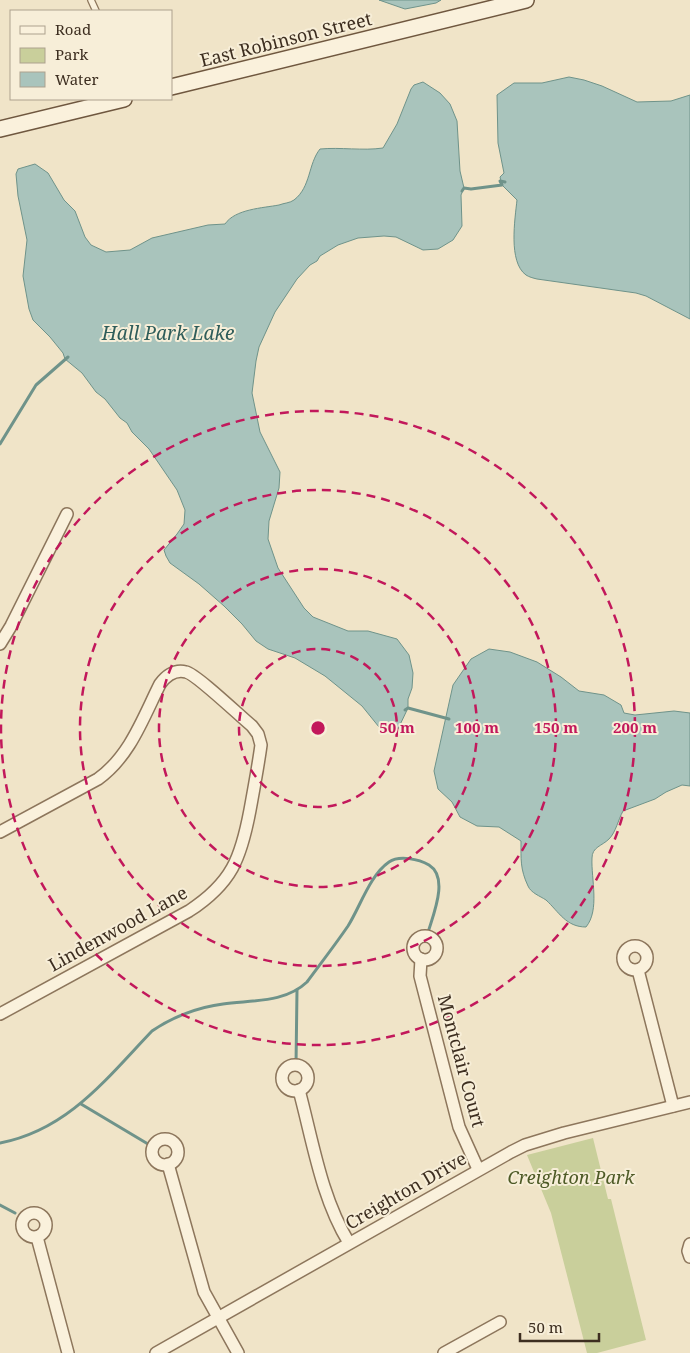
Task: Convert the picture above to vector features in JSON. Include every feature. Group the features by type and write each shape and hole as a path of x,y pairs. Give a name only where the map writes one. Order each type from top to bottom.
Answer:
{"street":[{"name":"East Robinson Street","path":"172,87 526,0"},
{"path":"0,129 118,100"},
{"path":"0,644 11,626 67,514"},
{"name":"Lindenwood Lane","path":"0,832 98,779 111,769 130,744 163,679 172,673 184,671 189,673 242,717 258,734 261,745 243,847 233,869 219,888 190,911 0,1014"},
{"name":"Montclair Court","path":"421,959 420,976 459,1127 478,1169"},
{"path":"638,970 673,1106"},
{"path":"299,1090 330,1206 338,1226 350,1243"},
{"name":"Creighton Drive","path":"156,1353 478,1169 518,1149 540,1140 690,1102"},
{"path":"168,1164 204,1292 238,1353"},
{"path":"37,1237 68,1353"},
{"path":"690,1244 688,1251 690,1257"},
{"path":"444,1353 500,1322"}],"green space":[{"name":"Creighton Park","path":"593,1138 608,1199 611,1199 646,1340 597,1353 587,1353 551,1213 527,1155"}],"water":[{"path":"379,0 441,0 436,3 405,9"},
{"path":"569,77 602,86 637,102 671,101 690,95 690,319 646,296 636,293 537,279 526,275 520,269 514,240 517,200 502,185 500,177 504,173 498,143 497,95 514,83 542,83"},
{"name":"Hall Park Lake","path":"423,82 440,93 450,104 457,121 460,171 464,188 461,195 462,226 453,240 438,249 423,250 396,237 384,236 358,238 338,245 320,256 297,279 275,312 259,347 252,393 260,432 280,472 279,488 269,521 268,539 278,568 304,608 313,617 348,631 368,631 397,639 409,655 413,673 408,708 397,731 391,733 379,727 362,706 325,676 295,658 268,649 256,641 224,606 199,584 170,563 164,550 184,524 185,510 177,490 149,449 132,432 127,423 96,392 82,373 65,359 63,353 50,337 33,320 23,276 27,240 18,196 16,174 18,169 35,164 48,173 64,200 75,211 85,237 91,245 106,252 130,250 152,238 208,225 225,224 235,215 242,212 292,201 304,189 313,161 320,149 383,148 397,124 411,89 414,85"},
{"path":"489,649 510,652 537,662 579,691 604,695 621,705 624,713 635,715 674,711 690,713 690,786 682,785 655,799 623,811 611,836 592,854 594,903 593,912 586,927 568,922 546,900 529,888 522,869 521,841 499,827 477,826 460,817 452,802 438,789 434,771 453,685 471,659"}],"waterway":[{"path":"462,191 464,188 471,189 502,185 500,181 505,182"},
{"path":"0,444 36,385 68,357"},
{"path":"405,710 408,708 449,719"},
{"path":"0,1143 46,1127 66,1114 102,1084 152,1031 168,1021 186,1013 205,1008 278,997 298,989 307,982 348,926 376,875 393,860 403,858 420,861 429,865 435,871 438,879 438,898 427,936"},
{"path":"296,1065 297,990"},
{"path":"81,1104 153,1147"},
{"path":"0,1205 15,1213"}]}
